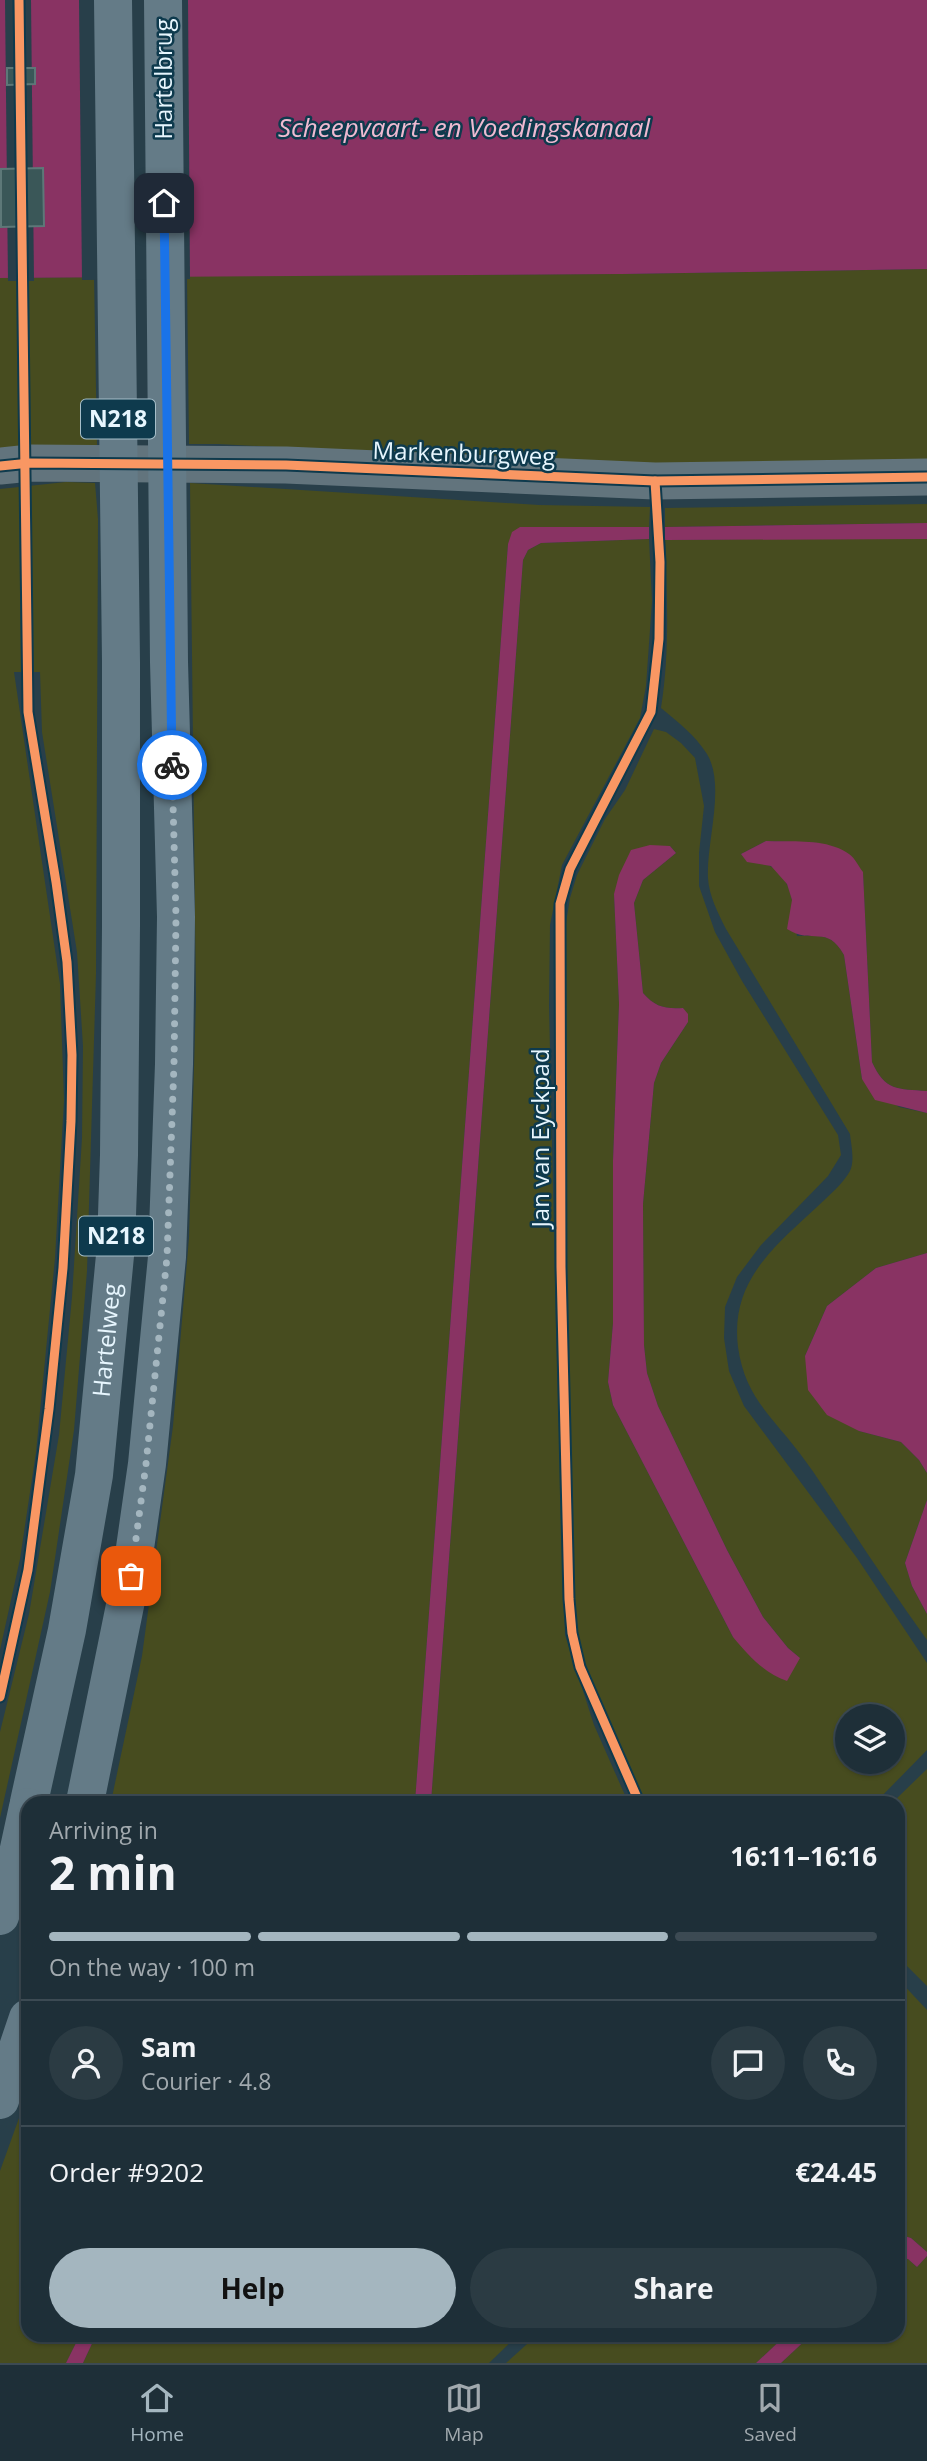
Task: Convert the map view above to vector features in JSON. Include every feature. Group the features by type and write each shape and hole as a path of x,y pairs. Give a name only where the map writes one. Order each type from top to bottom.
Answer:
{"main road":[{"name":"Hartelbrug","path":"113,0 121,662"},
{"name":"Hartelbrug","path":"163,0 169,662"},
{"name":"Hartelweg","path":"31,1796 67,1630 94,1475 116,1245 121,940 121,662"},
{"name":"Hartelweg","path":"86,1796 131,1576 146,1464 167,1257 176,917 169,662"},
{"name":"Hartelweg","path":"0,1916 12,1881 21,1841"},
{"path":"0,2100 21,2038"}],"street":[{"name":"Markenburgweg","path":"0,466 30,463 286,465 655,481 927,477"}],"green space":[{"path":"927,269 927,463 609,464 189,444 187,276 623,274"},
{"path":"94,277 97,445 0,451 0,278"},
{"path":"66,482 95,483 98,519 96,974 87,1271 74,1430 50,1592 0,1818 0,1732 29,1614 59,1435 72,1297 82,1138 83,1046 77,952 42,732 40,672 14,672 60,984 64,1100 55,1258 36,1452 20,1559 0,1650 0,489"},
{"path":"190,483 539,505 650,507 649,527 520,527 508,544 415,1796 112,1796 142,1656 173,1426 189,1238 196,1000"},
{"path":"927,504 927,523 665,527 665,508"},
{"path":"649,539 652,601 646,686 640,718 562,865 550,925 549,1005 565,1635 594,1725 625,1796 431,1796 523,560 528,550 541,543"},
{"path":"927,539 927,1091 893,1087 882,1078 872,1062 863,873 818,843 766,841 741,854 752,862 770,866 784,879 791,897 797,936 830,939 844,955 862,1079 899,1107 927,1113 927,1253 876,1268 827,1306 805,1356 859,1431 901,1442 919,1460 927,1473 927,1500 905,1563 912,1586 927,1614 927,1640 813,1471 762,1406 742,1365 737,1324 748,1284 771,1251 843,1181 850,1171 852,1147 850,1134 717,911 708,878 715,798 712,767 707,754 697,741 661,708 667,645 665,540"},
{"path":"654,729 666,732 695,758 704,806 699,886 715,932 742,981 838,1135 841,1155 828,1176 761,1245 737,1277 725,1307 724,1338 729,1371 744,1406 857,1558 927,1663 927,1750 905,1772 905,1704 835,1704 835,1774 903,1774 882,1796 641,1796 585,1665 577,1632 573,1593 567,1324 565,929 577,875 605,819 625,790","holes":["670,846 676,853 643,880 634,903 643,993 661,1006 683,1008 688,1022 661,1063 654,1083 643,1204 644,1345 647,1373 658,1406 727,1550 763,1617 788,1648 800,1658 733,1637 613,1405 608,1382 613,1323 613,1161 619,1004 614,894"]},
{"path":"927,1769 927,1986 905,1964 905,1796 899,1796"},
{"path":"905,1986 927,2010 927,2252 905,2236"},
{"path":"21,2112 21,2342 76,2342 66,2363 0,2363 0,2171"},
{"path":"927,2256 927,2363 781,2363 804,2342 905,2342 905,2259 917,2267"},
{"path":"93,2342 511,2342 489,2363 83,2363"},
{"path":"529,2342 778,2342 756,2363 506,2363"}],"water":[{"name":"Scheepvaart- en Voedingskanaal","path":"0,0 927,0 927,269 0,278"},
{"path":"927,523 927,539 665,540 665,527"},
{"path":"520,527 649,527 649,539 541,543 528,550 523,560 431,1796 415,1796 508,544 512,532"},
{"path":"766,841 830,845 851,856 863,872 872,1062 882,1078 894,1087 927,1091 927,1113 875,1100 862,1079 844,955 838,946 825,937 804,935 787,929 792,900 787,884 771,866 747,862 741,854"},
{"path":"650,845 670,846 676,853 643,880 634,903 643,993 661,1006 683,1008 688,1014 688,1022 661,1063 654,1083 643,1204 644,1345 647,1373 658,1406 727,1550 763,1617 788,1648 800,1658 787,1681 764,1669 733,1637 613,1405 608,1382 613,1323 613,1161 619,1004 614,894 619,875 631,850"},
{"path":"927,1253 927,1473 919,1460 901,1442 859,1431 827,1415 808,1390 805,1356 827,1306 876,1268"},
{"path":"927,1500 927,1614 912,1586 905,1563"},
{"path":"905,2236 927,2252 927,2256 917,2267 905,2259"},
{"path":"76,2342 93,2342 83,2363 66,2363"},
{"path":"778,2342 804,2342 781,2363 756,2363"}],"pier":[{"path":"5,0 31,0 34,281 8,281"},
{"path":"79,0 188,0 190,279 82,280"}],"building":[{"path":"7,68 35,68 35,84 7,85"},
{"path":"43,168 44,226 1,227 1,169"}],"cycle path":[{"path":"0,1697 28,1570 49,1409 63,1268 72,1055 67,962 28,712 19,0"},
{"path":"0,466 30,463 286,465 655,481 927,477"},
{"name":"Jan van Eyckpad","path":"636,1796 580,1667 572,1633 569,1599 561,1267 560,904 570,869 651,712 659,639 660,562 655,481"}],"way so far":[{"path":"131,1576 146,1464 167,1257 176,917 172,765"}],"route":[{"path":"164,203 172,765"}]}
